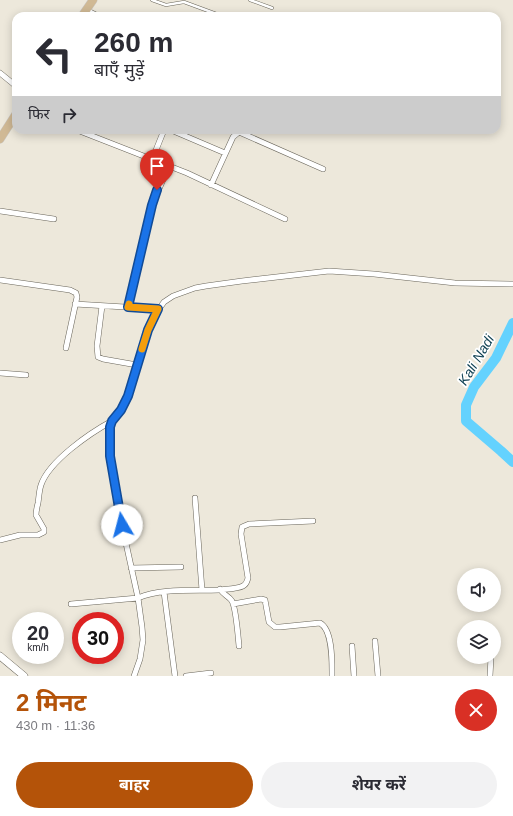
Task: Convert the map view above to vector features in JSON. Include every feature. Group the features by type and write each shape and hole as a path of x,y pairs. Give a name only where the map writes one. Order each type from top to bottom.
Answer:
{"main road":[{"path":"85,12 93,0"},
{"path":"0,139 12,120"}],"street":[{"path":"0,73 12,83"},
{"path":"90,134 169,166 285,219"},
{"path":"152,160 162,134"},
{"path":"180,134 225,153"},
{"path":"211,185 233,137 237,134"},
{"path":"244,134 323,169"},
{"path":"128,307 152,205 169,166"},
{"path":"0,211 23,216 54,219"},
{"path":"0,540 20,535 38,535 44,532 44,529 36,516 40,489 44,479 52,468 75,445 93,431 112,421 121,410 128,396 148,330 158,309 168,299 195,288 329,271 374,274 455,283 513,284"},
{"path":"0,280 74,291 76,295 75,304 66,348"},
{"path":"75,304 158,309"},
{"path":"102,306 96,346 98,357 137,365"},
{"path":"0,373 26,375"},
{"path":"112,421 110,456 122,525 138,598 142,627 143,640 140,659 134,676"},
{"path":"195,498 202,590"},
{"path":"71,604 138,598 148,594 164,592 220,589 242,586 247,581 241,534 241,530 244,526 248,524 313,521"},
{"path":"131,568 181,567"},
{"path":"220,589 229,597 233,604 239,646"},
{"path":"164,592 175,676"},
{"path":"233,604 261,599 265,600 269,622 275,626 280,627 316,623 324,625 329,637 332,676"},
{"path":"375,641 378,676"},
{"path":"352,646 354,676"},
{"path":"0,656 24,676"},
{"path":"490,676 491,664"},
{"path":"186,676 211,673"}],"lane":[{"path":"152,0 166,5 184,2 211,12"},
{"path":"250,0 272,8"}],"waterway":[{"name":"Kali Nadi","path":"513,323 496,358 474,387 466,405 466,421 513,462"}],"slow traffic":[{"path":"129,304 128,307 158,309 153,317 142,349"}],"route":[{"path":"122,525 110,456 110,427 112,421 121,410 128,396 148,330 158,309 128,307 152,205 157,190"}]}
